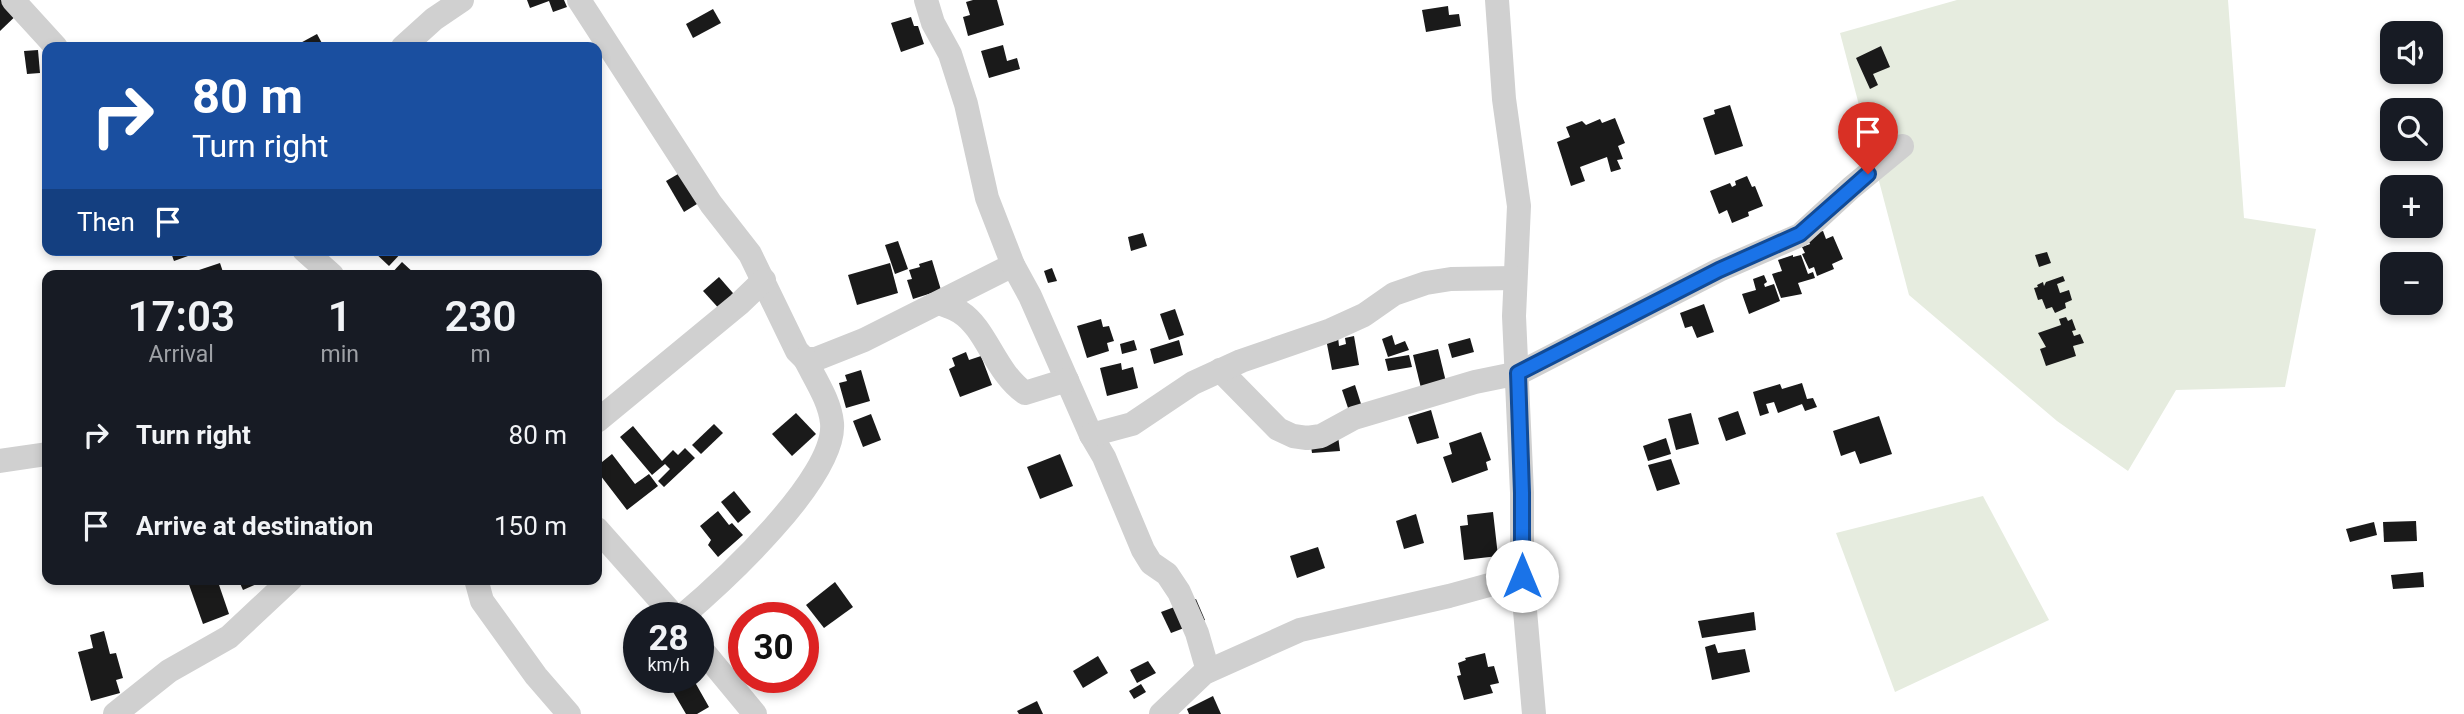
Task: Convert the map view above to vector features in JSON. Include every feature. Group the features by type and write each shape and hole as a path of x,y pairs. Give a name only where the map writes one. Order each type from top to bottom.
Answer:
{"street":[{"path":"409,42 434,19 462,0"},
{"path":"579,0 711,204 750,254 797,351 805,359 829,408 833,425 831,438 819,466 794,504 754,550 698,602"},
{"path":"926,0 933,23 950,54 966,104 987,198 1013,265 1030,296 1091,435 1104,457 1143,550 1151,563 1167,574 1179,592 1197,633 1208,671"},
{"path":"1497,0 1504,99 1519,206 1514,316 1522,493 1522,576 1534,714"},
{"path":"17,2 52,42"},
{"path":"1220,370 1278,429 1293,436 1307,438 1321,436 1354,418 1475,382 1518,373 1719,270 1800,234 1902,146"},
{"path":"311,256 326,270"},
{"path":"805,359 816,359 864,340 1013,265"},
{"path":"1091,435 1132,424 1193,383 1241,361 1331,330 1364,315 1394,294 1426,283 1451,279 1515,278"},
{"path":"602,417 739,304 764,280"},
{"path":"940,303 960,312 973,324 1001,370 1013,385 1025,393 1067,380"},
{"path":"0,461 42,455"},
{"path":"602,534 663,602"},
{"path":"1161,714 1208,671 1300,630 1449,596 1522,576"},
{"path":"115,714 169,671 229,637 285,585"},
{"path":"478,585 482,601 536,676 569,714"},
{"path":"714,664 755,714"}],"shaded area":[{"path":"1957,0 2228,0 2244,218 2316,229 2285,387 2176,390 2128,471 2057,421 1909,295 1840,33"},
{"path":"1983,496 2049,620 1895,692 1836,533"}],"building":[{"path":"0,0 18,0 25,7 0,31"},
{"path":"527,0 564,0 567,7 553,12 549,1 530,8"},
{"path":"997,0 1004,25 968,36 963,17 970,15 966,2"},
{"path":"1448,6 1449,15 1459,14 1461,26 1426,32 1422,10"},
{"path":"713,9 721,23 693,38 686,24"},
{"path":"911,17 914,26 918,26 924,44 901,52 891,23"},
{"path":"317,34 321,42 302,42"},
{"path":"1003,45 1007,61 1017,58 1020,69 989,78 981,51"},
{"path":"1881,46 1890,67 1873,74 1878,85 1870,89 1856,58"},
{"path":"38,50 40,73 27,74 24,51"},
{"path":"1730,105 1743,146 1715,155 1703,118 1715,114 1714,110"},
{"path":"1615,118 1625,143 1618,146 1623,159 1617,160 1621,169 1611,172 1607,157 1580,167 1585,181 1571,186 1557,142 1570,137 1566,127 1582,121 1586,125 1600,119 1602,123"},
{"path":"685,170 710,196 684,212 666,181"},
{"path":"1747,176 1752,187 1755,186 1763,206 1732,223 1727,210 1719,214 1710,191 1730,183 1732,187 1736,185 1735,181"},
{"path":"1823,231 1826,239 1833,236 1843,259 1832,264 1834,269 1817,276 1814,267 1809,269 1802,254 1805,253 1802,247 1810,244 1806,235"},
{"path":"1143,233 1147,246 1131,251 1128,237"},
{"path":"898,241 908,269 895,274 885,245"},
{"path":"2047,252 2051,263 2039,267 2035,255"},
{"path":"1801,255 1808,274 1813,272 1815,278 1798,283 1802,294 1781,298 1772,274 1782,271 1778,260"},
{"path":"172,256 188,256 174,261"},
{"path":"378,256 398,256 389,266"},
{"path":"932,260 941,290 913,299 907,280 912,279 909,270"},
{"path":"402,262 411,270 395,270"},
{"path":"220,263 222,270 199,270"},
{"path":"890,263 898,293 857,305 848,275"},
{"path":"1052,268 1057,281 1048,283 1044,271"},
{"path":"1764,275 1767,282 1765,287 1774,284 1780,301 1749,314 1742,294 1756,290 1753,279"},
{"path":"2063,276 2065,281 2057,284 2060,293 2069,290 2072,300 2065,303 2066,308 2055,313 2052,307 2046,309 2042,299 2038,300 2034,288 2043,282 2044,286 2046,282"},
{"path":"719,277 739,300 723,313 703,291"},
{"path":"1704,304 1714,332 1697,338 1692,326 1685,328 1680,313"},
{"path":"1175,309 1184,335 1169,340 1160,314"},
{"path":"2066,317 2068,321 2072,319 2076,330 2072,331 2074,336 2080,334 2084,343 2073,346 2076,356 2046,366 2040,349 2046,347 2038,333 2061,325 2059,319"},
{"path":"1101,319 1103,327 1109,326 1114,341 1107,343 1109,351 1087,358 1077,326"},
{"path":"1392,335 1395,345 1405,341 1409,350 1388,357 1382,339"},
{"path":"1354,336 1359,365 1332,370 1326,339 1338,337 1339,346 1346,344 1345,338"},
{"path":"1470,338 1474,352 1452,358 1448,344"},
{"path":"1134,340 1137,350 1122,354 1120,344"},
{"path":"1179,340 1183,355 1154,364 1150,349"},
{"path":"1438,349 1446,382 1421,388 1413,355"},
{"path":"966,352 969,360 981,356 992,385 960,397 949,369 955,366 952,358"},
{"path":"1409,355 1412,367 1388,371 1385,359"},
{"path":"1121,363 1122,370 1133,367 1138,388 1107,396 1100,368"},
{"path":"861,370 870,401 846,408 839,383 847,381 845,375"},
{"path":"1802,383 1807,399 1813,398 1817,407 1805,411 1802,404 1778,413 1774,402 1766,404 1769,413 1760,416 1753,392 1780,384 1782,389"},
{"path":"1355,385 1362,407 1349,411 1342,390"},
{"path":"1431,410 1439,438 1417,444 1408,417"},
{"path":"1738,411 1746,434 1726,441 1718,418"},
{"path":"796,413 816,434 792,456 772,434"},
{"path":"1691,413 1699,444 1676,450 1668,419"},
{"path":"871,414 881,440 863,447 853,421"},
{"path":"1879,416 1892,454 1860,464 1855,451 1841,456 1833,431"},
{"path":"714,424 723,433 701,454 692,445"},
{"path":"633,426 662,461 673,450 678,455 685,448 695,458 664,487 658,481 670,469 665,464 652,475 620,437"},
{"path":"1481,432 1491,460 1486,462 1488,470 1452,483 1443,457 1452,454 1449,443"},
{"path":"1338,436 1340,451 1312,453 1310,440"},
{"path":"1666,438 1671,454 1648,461 1643,446"},
{"path":"612,454 635,484 649,474 658,486 627,510 602,478 602,462"},
{"path":"1060,454 1073,486 1040,499 1027,467"},
{"path":"1671,459 1680,484 1657,491 1648,465"},
{"path":"734,491 751,512 738,523 721,502"},
{"path":"718,511 729,525 732,523 743,535 718,557 708,545 711,540 700,526"},
{"path":"1493,512 1498,556 1464,560 1460,526 1468,525 1467,515"},
{"path":"1416,514 1424,543 1404,549 1396,521"},
{"path":"2416,521 2417,541 2384,542 2383,522"},
{"path":"2374,522 2377,535 2350,542 2346,529"},
{"path":"1318,547 1325,568 1297,578 1290,556"},
{"path":"2423,572 2424,587 2393,589 2391,575"},
{"path":"835,582 853,607 824,628 819,622 819,602 810,602"},
{"path":"189,585 219,585 229,614 203,624"},
{"path":"241,585 254,585 243,590"},
{"path":"1196,599 1205,620 1171,633 1161,612"},
{"path":"1754,612 1756,630 1702,638 1698,621"},
{"path":"104,631 110,654 116,653 123,678 116,680 120,693 91,701 78,652 93,648 90,635"},
{"path":"1715,644 1718,653 1745,649 1750,672 1712,680 1705,647"},
{"path":"1485,653 1488,667 1494,666 1499,683 1490,685 1493,693 1464,700 1457,676 1461,675 1458,663 1466,660 1465,658"},
{"path":"1098,656 1108,673 1083,688 1073,671"},
{"path":"1148,661 1156,673 1137,683 1130,670"},
{"path":"1141,684 1146,692 1134,699 1129,691"},
{"path":"674,693 701,693 709,707 697,714 686,714"},
{"path":"1213,696 1221,714 1189,714 1187,709"},
{"path":"1037,701 1043,714 1019,714 1017,711"}],"route":[{"path":"1522,576 1518,373 1719,270 1800,234 1868,174"}]}
